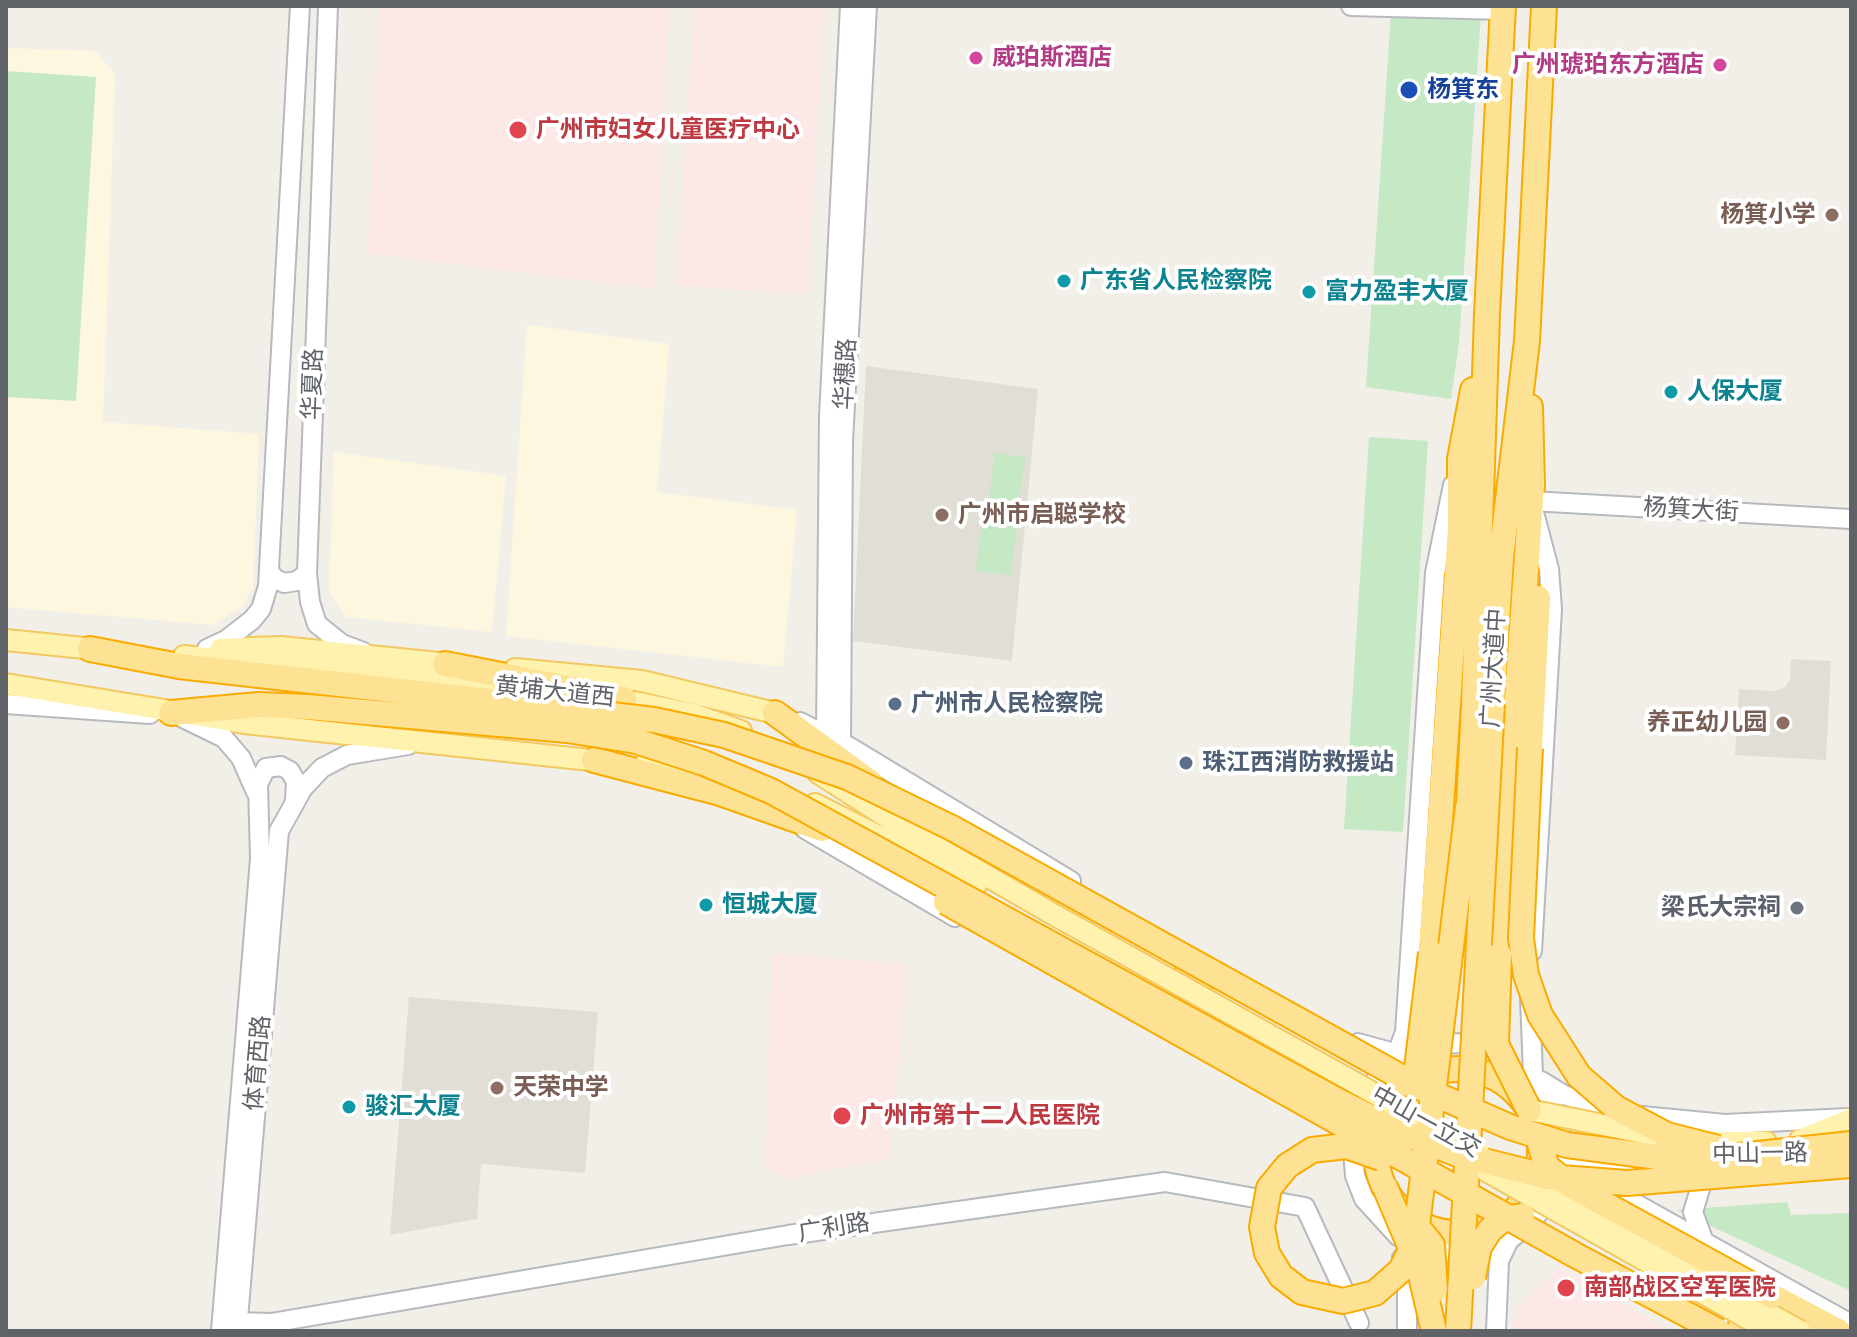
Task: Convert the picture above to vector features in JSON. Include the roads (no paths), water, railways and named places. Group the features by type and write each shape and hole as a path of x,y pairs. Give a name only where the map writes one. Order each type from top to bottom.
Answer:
{"highway":[{"name":"广州大道中","path":"1445,1331 1468,807 1527,341 1544,6"},
{"name":"广州大道中","path":"1458,1331 1483,705 1487,314 1503,8"},
{"path":"1411,1084 1418,1066 1431,953 1460,529 1460,459 1487,314"},
{"path":"1527,341 1531,501 1538,603 1522,950 1535,1004 1553,1041 1591,1088 1641,1123 1698,1145 1851,1147"},
{"path":"1531,501 1495,1016 1499,1055 1529,1110 1547,1167 1570,1185 1838,1331"},
{"path":"90,649 179,666 569,720 704,763 791,801 1368,1117 1460,1155 1548,1177 1616,1182 1673,1182 1851,1165"},
{"path":"445,664 624,699"},
{"path":"171,713 258,705 569,720 654,720 724,735 847,777 952,828 1419,1087 1488,1119 1567,1145 1633,1155 1720,1158 1794,1145"},
{"path":"775,713 928,821 1300,1033 1376,1074 1411,1084"},
{"path":"594,760 779,812 881,856 1281,1081 1348,1124 1377,1161"},
{"path":"1457,1189 1428,1177 1414,1171 1359,1149 1327,1146 1312,1150 1287,1166 1269,1188 1264,1203 1263,1240 1272,1263 1293,1286 1312,1296 1333,1300 1354,1300 1383,1288 1411,1253 1420,1216 1424,1180 1426,1165 1428,1150 1445,990 1468,807"},
{"path":"871,846 928,890 980,922 1457,1189 1733,1331"},
{"path":"1160,1012 1187,1010 1198,1002 1199,986 1188,971"},
{"path":"1425,1005 1437,1016 1456,1022 1480,1023 1495,1016"},
{"path":"1434,1331 1419,1267 1377,1161 1378,1135 1383,1118 1398,1095 1411,1084 1442,1071 1471,1071 1500,1081 1529,1110"},
{"path":"1506,1229 1533,1185 1539,1163 1539,1141"},
{"path":"1385,1187 1402,1225 1432,1245 1434,1331"},
{"path":"1469,1331 1479,1247 1525,1216 1544,1223 1733,1331"},
{"path":"1402,1225 1454,1232 1506,1229"}],"main road":[{"name":"黄埔大道西","path":"6,640 624,699 693,714 754,736 1048,918"},
{"path":"189,657 250,646 642,681 775,713"},
{"path":"6,684 63,691 171,713 731,777 795,796 1048,918"},
{"name":"中山一立交","path":"1048,918 1770,1331"},
{"name":"中山一立交","path":"1048,918 1800,1331"},
{"path":"1529,1110 1670,1145"},
{"path":"1794,1145 1851,1118"},
{"name":"中山一路","path":"1670,1145 1794,1145 1851,1135"},
{"path":"1539,1141 1577,1138 1670,1145"},
{"name":"中山一路","path":"1670,1145 1751,1156 1851,1147"}],"street":[{"path":"293,6 295,63"},
{"name":"华夏路","path":"189,657 226,640 252,620 266,596 300,6"},
{"name":"华夏路","path":"328,6 307,573 310,602 317,624 342,644 361,652 445,664"},
{"name":"华穗路","path":"834,738 829,416 850,6"},
{"name":"华穗路","path":"834,738 843,441 867,6"},
{"path":"1351,6 1503,8"},
{"path":"1407,1331 1402,1225 1379,1219 1364,1199 1352,1159 1353,1127 1361,1103 1374,1082 1396,1058 1405,1032 1435,573 1441,534 1460,459"},
{"path":"1506,1229 1528,1225 1547,1203 1558,1177 1561,1157 1559,1122 1549,1097 1533,1075 1531,971 1552,609 1549,569 1531,501"},
{"name":"杨箕大街","path":"1531,501 1851,519"},
{"path":"269,571 284,583 297,581 307,573"},
{"path":"6,704 103,713 171,713 224,738 241,758 259,803"},
{"path":"775,713 834,738 1124,913 1338,1032 1396,1058 1424,1048 1464,1043 1490,1048 1576,1099 1651,1118 1740,1124 1851,1118"},
{"name":"体育西路","path":"232,1328 276,846 282,821 295,799 322,768 335,760 364,751 426,743"},
{"path":"259,803 260,777 273,765 281,766 294,776 295,799"},
{"name":"体育西路","path":"232,1328 260,859 259,803"},
{"path":"779,812 897,884 1296,1108 1335,1136 1352,1159"},
{"path":"1561,1157 1613,1168 1657,1185 1700,1189 1851,1174"},
{"path":"1561,1157 1851,1324"},
{"name":"广利路","path":"232,1328 788,1235 1165,1182 1305,1207 1359,1323"},
{"path":"1700,1189 1693,1212 1704,1242"},
{"path":"1496,1331 1499,1261 1506,1229"},
{"path":"1506,1229 1699,1331"},
{"path":"1733,1331 1749,1306 1772,1296"}],"place":[{"name":"威珀斯酒店","path":"976,58"},
{"name":"广州琥珀东方酒店","path":"1720,65"},
{"name":"杨箕东","path":"1409,90"},
{"name":"广州市妇女儿童医疗中心","path":"518,130"},
{"name":"杨箕小学","path":"1832,215"},
{"name":"广东省人民检察院","path":"1064,281"},
{"name":"富力盈丰大厦","path":"1309,292"},
{"name":"人保大厦","path":"1671,392"},
{"name":"广州市启聪学校","path":"942,515"},
{"name":"广州市人民检察院","path":"895,704"},
{"name":"养正幼儿园","path":"1783,723"},
{"name":"珠江西消防救援站","path":"1186,763"},
{"name":"恒城大厦","path":"706,905"},
{"name":"梁氏大宗祠","path":"1797,908"},
{"name":"天荣中学","path":"497,1088"},
{"name":"骏汇大厦","path":"349,1107"},
{"name":"广州市第十二人民医院","path":"842,1116"},
{"name":"南部战区空军医院","path":"1566,1288"}]}
